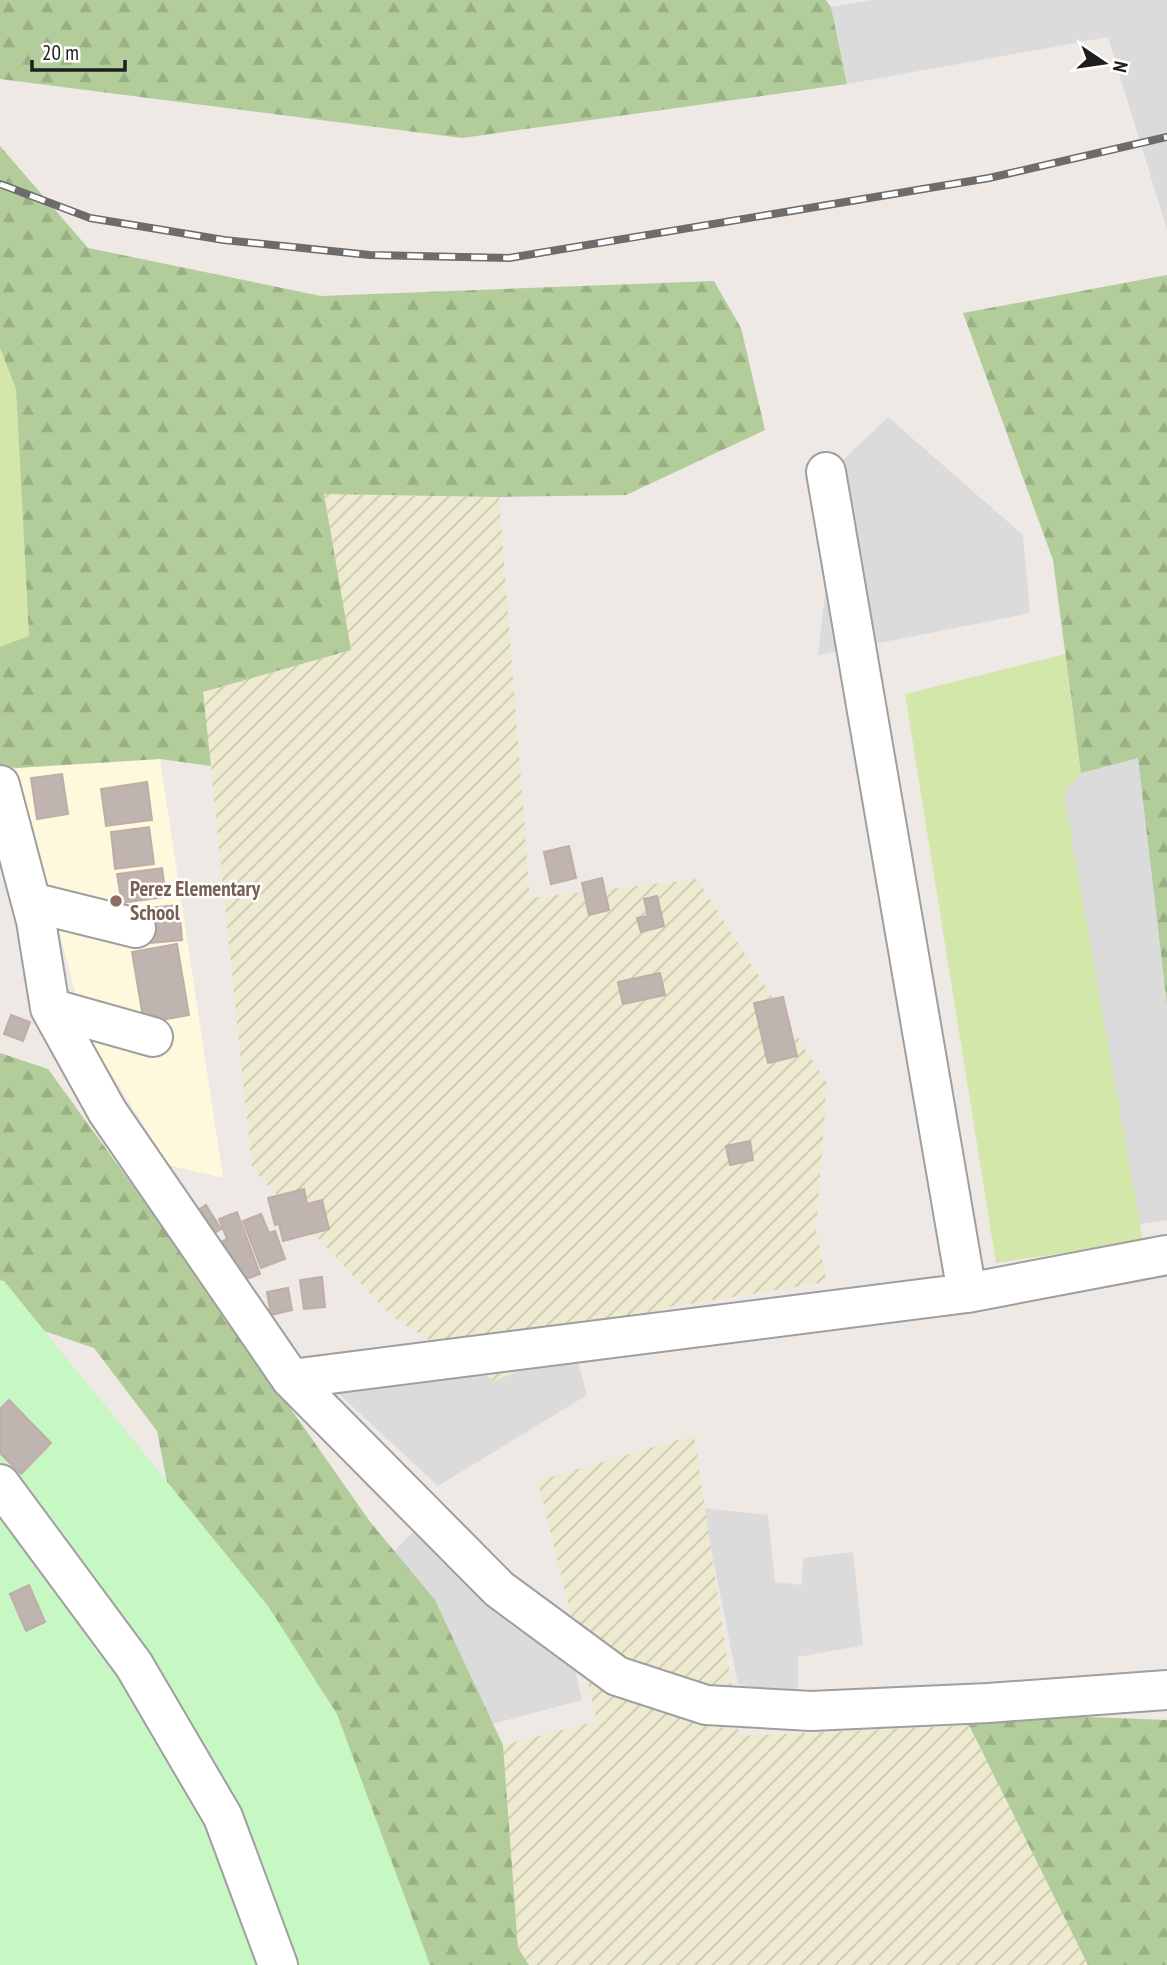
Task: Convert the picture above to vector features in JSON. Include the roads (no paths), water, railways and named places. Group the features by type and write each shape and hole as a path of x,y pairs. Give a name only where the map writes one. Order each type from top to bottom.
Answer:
{"street":[{"path":"826,471 967,1293"},
{"path":"0,785 31,902 50,1008 107,1111 291,1379 499,1589 617,1676 706,1705 811,1711 988,1703 1167,1690"},
{"path":"31,902 136,928"},
{"path":"50,1008 153,1037"},
{"path":"291,1379 967,1293 1167,1255"},
{"path":"0,1484 135,1665 196,1770 223,1817 278,1965"}],"railway":[{"path":"0,184 90,218 224,240 370,255 509,258 989,178 1167,137"}],"place":[{"name":"Perez Elementary School","path":"116,901"}]}
